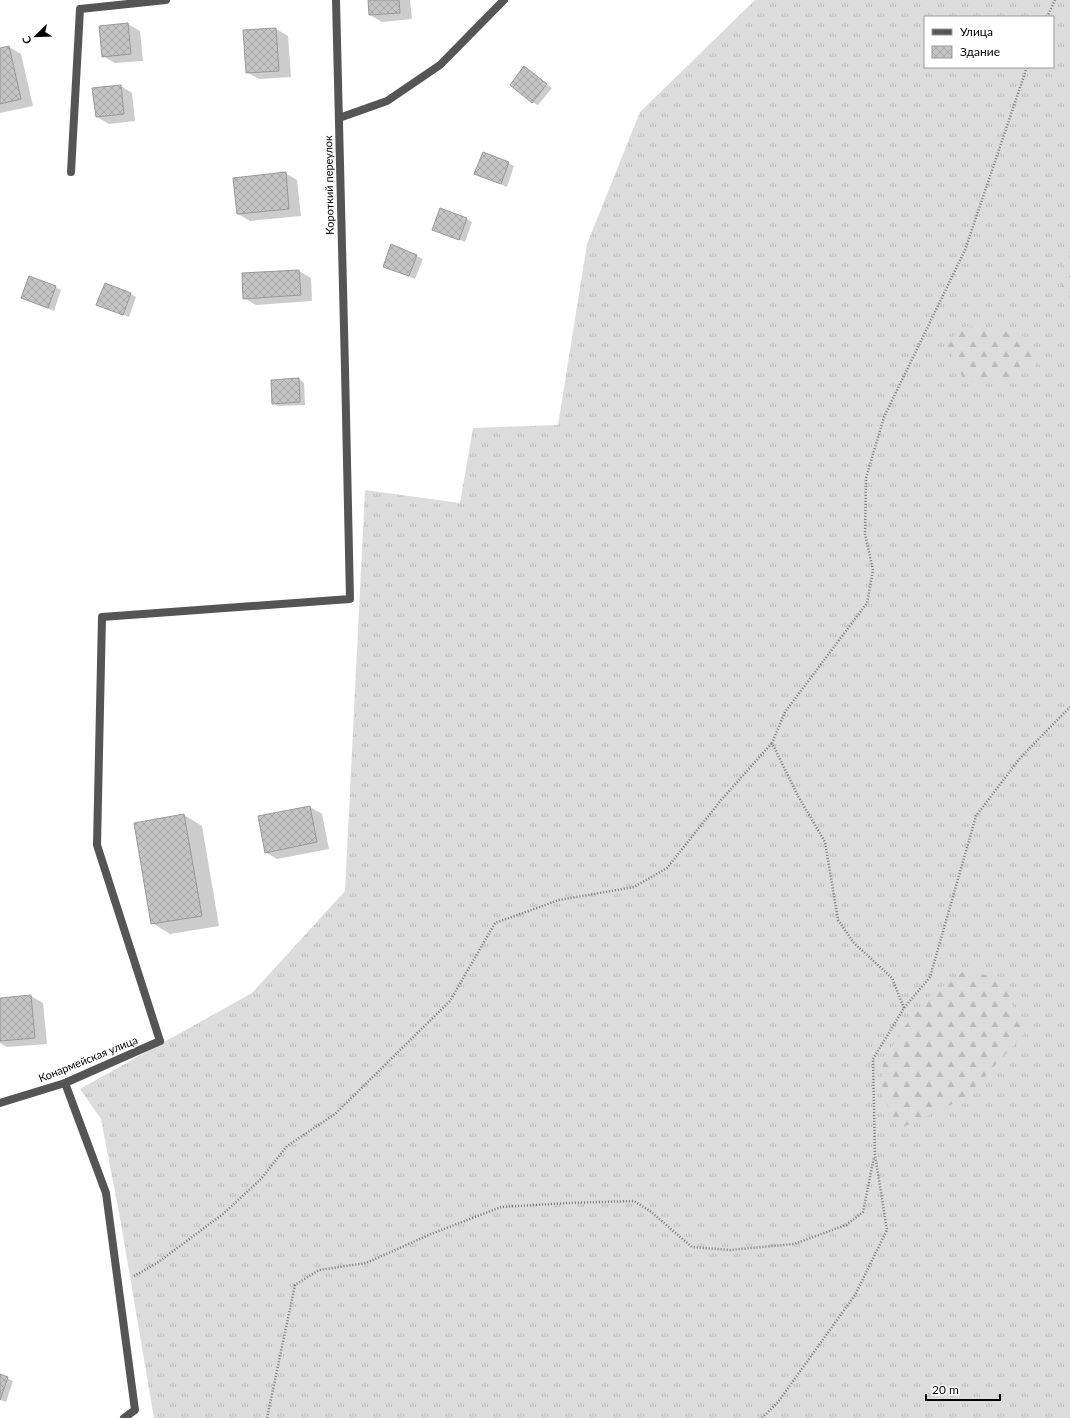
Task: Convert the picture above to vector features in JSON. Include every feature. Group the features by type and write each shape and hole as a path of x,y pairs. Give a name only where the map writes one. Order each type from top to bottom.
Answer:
{"street":[{"path":"71,172 80,9 166,0"},
{"name":"Короткий переулок","path":"160,1042 97,845 102,617 350,599 336,0"},
{"path":"339,118 387,101 440,65 504,0"},
{"name":"Конармейская улица","path":"0,1103 65,1083 160,1042"},
{"path":"65,1083 106,1193 135,1410 124,1418"}],"path":[{"path":"1048,16 1055,0"},
{"path":"118,1285 157,1263 223,1214 261,1179 287,1146 335,1114 450,1000 495,923 559,900 634,887 667,868 722,799 772,743 785,712 867,603 873,570 865,534 866,478 884,417 966,250 1027,68"},
{"path":"762,1418 778,1402 855,1295 887,1230 875,1156 873,1059 904,1008 930,977 976,816 1020,758 1070,707"},
{"path":"772,743 798,796 825,842 838,920 854,943 892,978 904,1008"},
{"path":"267,1418 295,1286 319,1270 366,1263 431,1234 501,1207 568,1202 634,1201 650,1211 692,1247 730,1250 794,1244 846,1225 863,1212 875,1156"}],"green space":[{"path":"755,0 1070,0 1070,1418 154,1418 120,1218 101,1119 80,1089 252,993 345,891 365,490 460,503 473,428 558,425 587,244 640,112"},
{"path":"1070,250 1070,306 1062,298 1063,260"},
{"path":"966,326 1021,333 1037,367 1004,381 965,382 946,343"},
{"path":"967,969 1003,981 1024,1034 965,1098 899,1129 881,1093 883,1064 901,1031 932,994"}],"building":[{"path":"368,0 399,0 400,13 369,15"},
{"path":"128,23 131,54 102,57 99,26"},
{"path":"276,28 279,71 246,73 243,30"},
{"path":"9,46 21,99 0,104 0,48"},
{"path":"524,66 547,84 532,103 510,85"},
{"path":"121,85 124,114 96,117 92,88"},
{"path":"483,152 509,162 501,184 474,174"},
{"path":"286,172 289,209 237,214 233,178"},
{"path":"440,208 467,218 459,240 432,230"},
{"path":"391,244 417,255 409,276 383,267"},
{"path":"299,270 301,295 243,299 242,273"},
{"path":"29,276 56,286 48,308 21,298"},
{"path":"105,283 131,293 123,315 96,305"},
{"path":"299,378 300,402 272,404 271,380"},
{"path":"310,806 317,842 265,853 258,816"},
{"path":"184,814 202,916 151,924 134,823"},
{"path":"31,995 35,1038 0,1041 0,998"},
{"path":"0,1374 8,1377 0,1400"}]}
